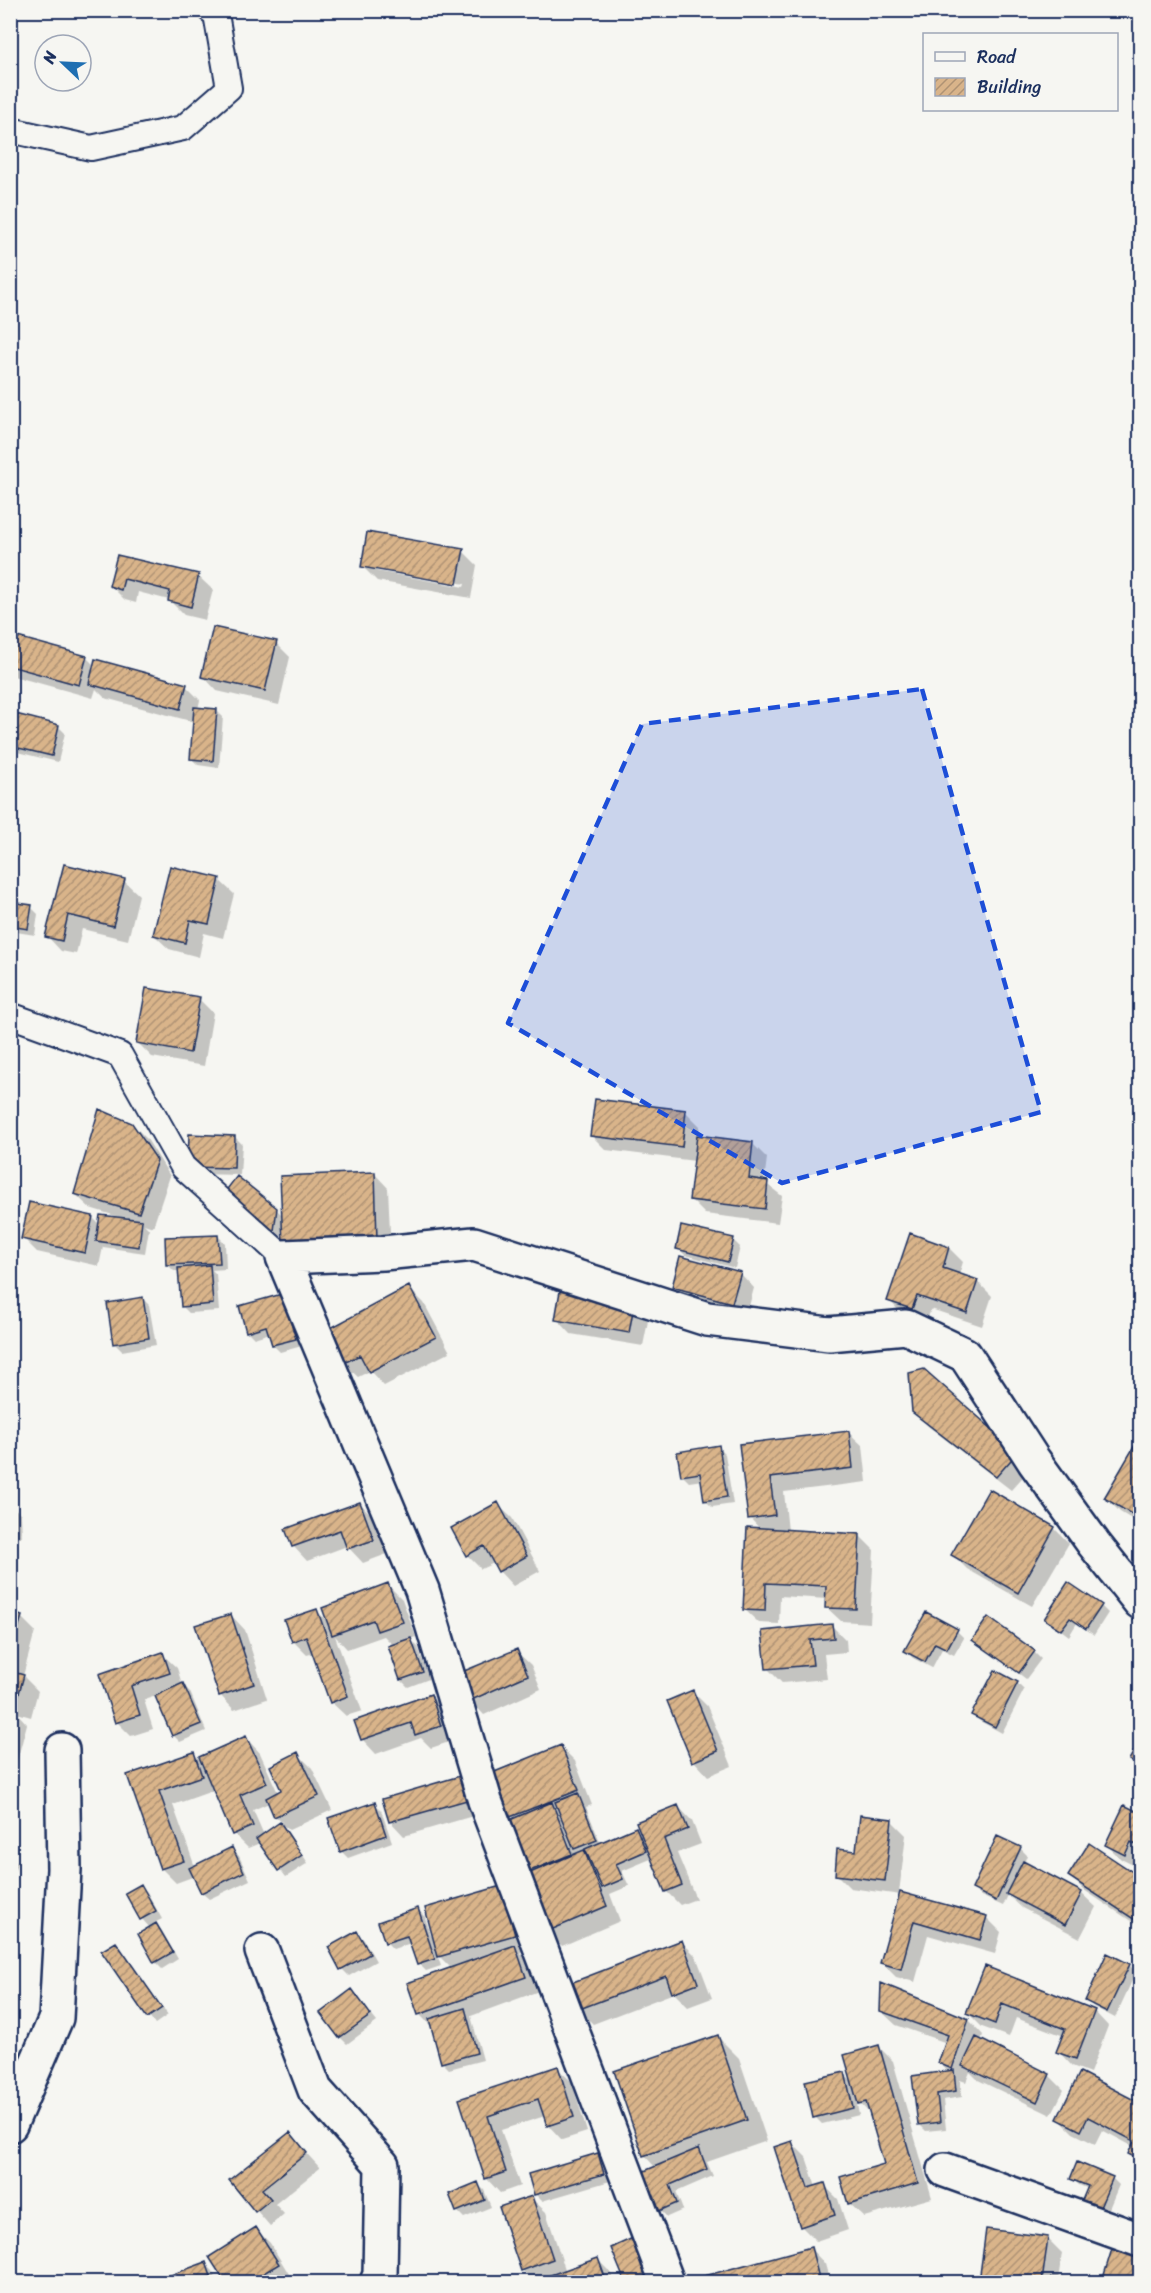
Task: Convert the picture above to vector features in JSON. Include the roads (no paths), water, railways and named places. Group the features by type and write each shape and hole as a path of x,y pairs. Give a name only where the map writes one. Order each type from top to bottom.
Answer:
{"street":[{"path":"667,2283 485,1802 422,1590 284,1257 383,1253 474,1244 707,1319 829,1334 906,1328 965,1354 1041,1471 1140,1602"},
{"path":"10,2125 56,2018 64,1869 62,1750"},
{"path":"262,1951 315,2090 382,2165 380,2275 377,2283"},
{"path":"945,2170 1140,2240"}],"lane":[{"path":"10,130 91,148 183,128 229,88 216,14 210,10"},
{"path":"10,1015 120,1055 183,1167 284,1257"}]}
